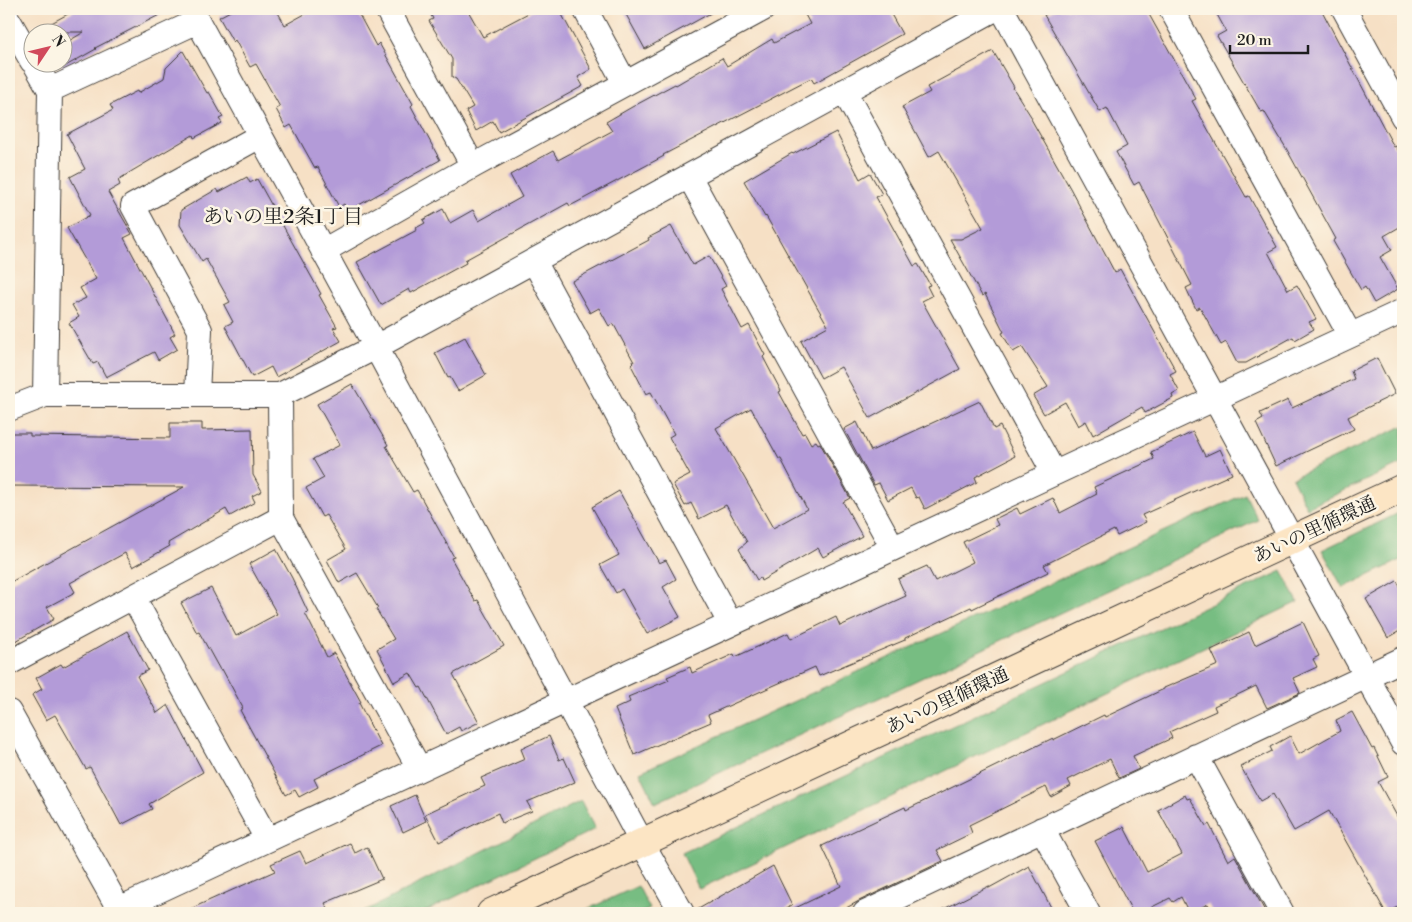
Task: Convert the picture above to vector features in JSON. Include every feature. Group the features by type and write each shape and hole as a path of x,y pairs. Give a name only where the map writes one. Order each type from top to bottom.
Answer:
{"street":[{"path":"386,9 473,166"},
{"path":"585,9 626,83"},
{"path":"323,251 473,166 763,9"},
{"path":"9,409 45,395 280,396 376,347 995,9"},
{"path":"1002,9 1403,743"},
{"path":"1172,9 1350,336"},
{"path":"1344,9 1403,118"},
{"path":"50,90 194,15 376,347 642,843 682,913"},
{"path":"9,21 22,43"},
{"path":"39,72 50,90 45,395"},
{"path":"844,91 1054,473"},
{"path":"197,395 200,330 133,206 260,136"},
{"path":"689,176 892,548"},
{"path":"534,261 730,623"},
{"path":"9,712 119,909 1403,311"},
{"path":"280,396 281,518 419,768"},
{"name":"あいの里循環通","path":"491,913 1403,488"},
{"path":"9,663 281,518"},
{"path":"133,597 267,839"},
{"path":"880,910 1042,829 1403,660"},
{"path":"1196,756 1282,913"},
{"path":"1042,829 1088,913"}],"green space":[{"path":"1403,426 1403,463 1307,508 1292,478"},
{"path":"1245,494 1258,520 655,803 640,772"},
{"path":"1403,511 1403,559 1343,588 1322,550"},
{"path":"1282,571 1298,602 699,889 682,853"},
{"path":"581,801 595,829 422,913 361,913"},
{"path":"638,886 650,909 641,913 579,913"}],"building":[{"path":"77,9 171,9 95,48 72,62 72,39 84,32 72,32 72,22 53,22"},
{"path":"234,9 276,9 285,25 314,9 356,9 376,46 379,43 413,104 411,106 440,160 348,211 344,204 339,207 318,167 315,168 291,125 286,128 276,109 280,107 256,64 250,67 219,17"},
{"path":"428,9 467,9 483,37 536,9 559,9 591,69 578,77 583,86 499,132 493,121 476,131 466,111 473,107 456,79 452,77 452,59 429,21 433,19"},
{"path":"623,9 718,9 645,49"},
{"path":"802,9 888,9 902,34 814,83 811,78 570,206 568,203 465,260 466,263 411,293 409,289 381,305 357,262 417,230 416,228 425,223 423,220 443,209 450,223 473,210 479,221 522,197 510,175 553,151 558,160 612,131 606,122 722,58 727,66 772,39 774,43 810,24"},
{"path":"1056,9 1146,9 1196,99 1192,101 1246,197 1249,196 1277,247 1268,252 1288,290 1297,285 1316,319 1309,322 1314,329 1295,340 1293,337 1246,363 1237,363 1226,342 1221,345 1200,307 1196,309 1186,288 1192,285 1139,182 1134,185 1116,152 1127,146 1107,108 1100,112 1044,15"},
{"path":"1214,9 1321,9 1394,147 1396,146 1403,160 1403,225 1384,236 1392,250 1380,257 1398,289 1374,303 1365,287 1361,290 1333,241 1336,239 1286,148 1264,111 1261,112 1217,36 1226,31"},
{"path":"183,51 223,117 219,119 222,123 194,138 193,135 132,171 118,180 120,185 108,192 132,234 124,238 175,334 170,337 177,349 158,360 154,352 106,377 98,362 93,364 69,323 79,317 72,305 86,298 80,288 96,279 67,228 90,215 70,177 85,169 67,134 113,110 110,105 137,91 138,93 164,78 166,68"},
{"path":"993,51 1032,118 1115,273 1120,269 1176,371 1170,374 1179,391 1172,395 1173,398 1145,413 1142,407 1093,435 1086,421 1078,426 1065,402 1044,414 1033,396 1048,387 1022,347 1013,352 1002,333 1004,332 985,294 982,296 950,239 961,239 983,228 939,151 929,157 902,107 930,92 927,87"},
{"path":"836,132 860,179 870,173 882,194 876,197 914,266 918,264 930,285 927,286 932,296 922,301 960,369 870,418 841,367 821,378 801,341 828,326 744,181 792,153"},
{"path":"247,177 250,183 257,179 321,294 319,295 337,327 333,328 341,341 276,377 271,367 252,377 225,326 233,322 224,305 230,302 206,259 202,262 180,225 181,210 217,189 219,192"},
{"path":"671,226 693,265 709,256 726,286 721,289 742,329 749,325 765,355 763,357 781,391 779,392 802,434 805,433 811,444 816,441 818,444 820,443 850,498 843,502 862,536 823,557 818,548 761,581 760,578 757,580 739,549 747,542 726,505 699,519 691,503 685,506 673,484 690,475 669,437 674,434 651,392 646,394 631,365 634,362 613,323 609,326 599,308 590,313 572,281 649,240 648,238","holes":["751,408 779,459 781,459 807,509 773,528 716,428"]},
{"path":"465,337 486,375 458,391 450,377 448,378 435,353"},
{"path":"1377,358 1395,394 1348,417 1354,429 1276,466 1256,423 1263,419 1260,413 1288,400 1292,408 1354,379 1351,371"},
{"path":"352,384 413,492 417,490 454,557 451,558 475,601 478,600 504,646 453,674 479,722 461,731 459,727 446,734 421,687 419,688 410,673 394,682 377,649 394,639 376,609 378,608 357,573 339,583 327,560 346,549 326,515 322,517 306,488 324,478 313,459 340,445 317,404"},
{"path":"980,401 994,429 1000,426 1015,456 975,477 977,482 925,509 919,497 916,498 911,488 888,500 879,483 874,485 844,429 857,422 871,451"},
{"path":"170,423 202,423 202,430 252,429 253,475 262,491 252,496 255,502 230,516 226,509 168,543 170,546 133,567 125,553 70,583 75,592 47,607 54,619 9,645 9,583 184,487 9,486 9,433 30,433 30,436 170,438"},
{"path":"1193,432 1205,456 1220,449 1232,474 1142,515 1146,522 1117,536 1114,530 1044,565 1048,572 972,609 971,607 905,638 905,640 819,676 815,667 708,715 711,722 634,755 615,709 630,702 628,697 669,680 667,677 690,667 692,673 734,654 735,657 788,633 791,639 836,617 840,626 906,596 898,579 927,566 935,581 973,562 963,542 998,525 995,519 1017,508 1020,514 1053,498 1060,513 1097,494 1094,487 1154,459 1151,452"},
{"path":"619,491 659,563 666,560 676,579 663,587 680,617 647,634 622,589 616,593 600,565 619,555 592,507"},
{"path":"276,549 292,578 308,612 305,613 327,657 334,653 361,702 359,703 381,746 314,779 318,787 299,797 295,790 286,795 240,710 243,708 222,669 220,670 199,632 197,633 181,603 211,588 236,636 277,614 249,564"},
{"path":"1397,581 1403,593 1403,629 1388,638 1366,599"},
{"path":"1303,622 1319,656 1313,659 1317,667 1293,678 1300,693 1267,708 1256,686 1214,706 1216,711 1169,732 1172,738 1133,756 1139,769 1119,778 1110,759 1068,780 1071,786 1051,797 1046,787 969,825 972,833 937,850 943,861 837,913 785,913 841,886 822,846 905,807 906,810 1053,738 1053,740 1104,715 1105,717 1164,688 1218,665 1211,650 1249,632 1255,645"},
{"path":"127,631 148,670 137,676 157,713 168,705 203,772 149,804 152,809 121,825 90,767 86,769 55,715 46,720 32,695 42,689 36,678 61,664 63,667"},
{"path":"1352,712 1372,749 1374,748 1388,777 1378,782 1403,827 1403,904 1386,913 1329,811 1294,831 1273,794 1260,801 1241,767 1272,751 1270,747 1290,736 1299,754 1340,731 1336,720"},
{"path":"549,736 559,760 564,758 575,782 527,802 532,811 502,823 498,813 439,842 425,814 485,786 481,778 525,759 521,749"},
{"path":"415,795 426,821 403,832 391,806"},
{"path":"1185,795 1187,799 1190,798 1206,826 1209,824 1228,861 1235,856 1266,913 1213,913 1208,904 1189,913 1181,897 1173,902 1170,898 1140,913 1133,913 1095,841 1124,827 1147,872 1182,854 1158,810"},
{"path":"350,843 355,853 367,847 382,879 325,903 330,913 181,913 275,871 271,864 300,851 306,863"},
{"path":"773,866 792,905 777,913 696,913 695,911"},
{"path":"1029,866 1054,913 936,913 989,886 989,888"}],"district":[{"name":"あいの里2条1丁目","path":"283,216"}]}
